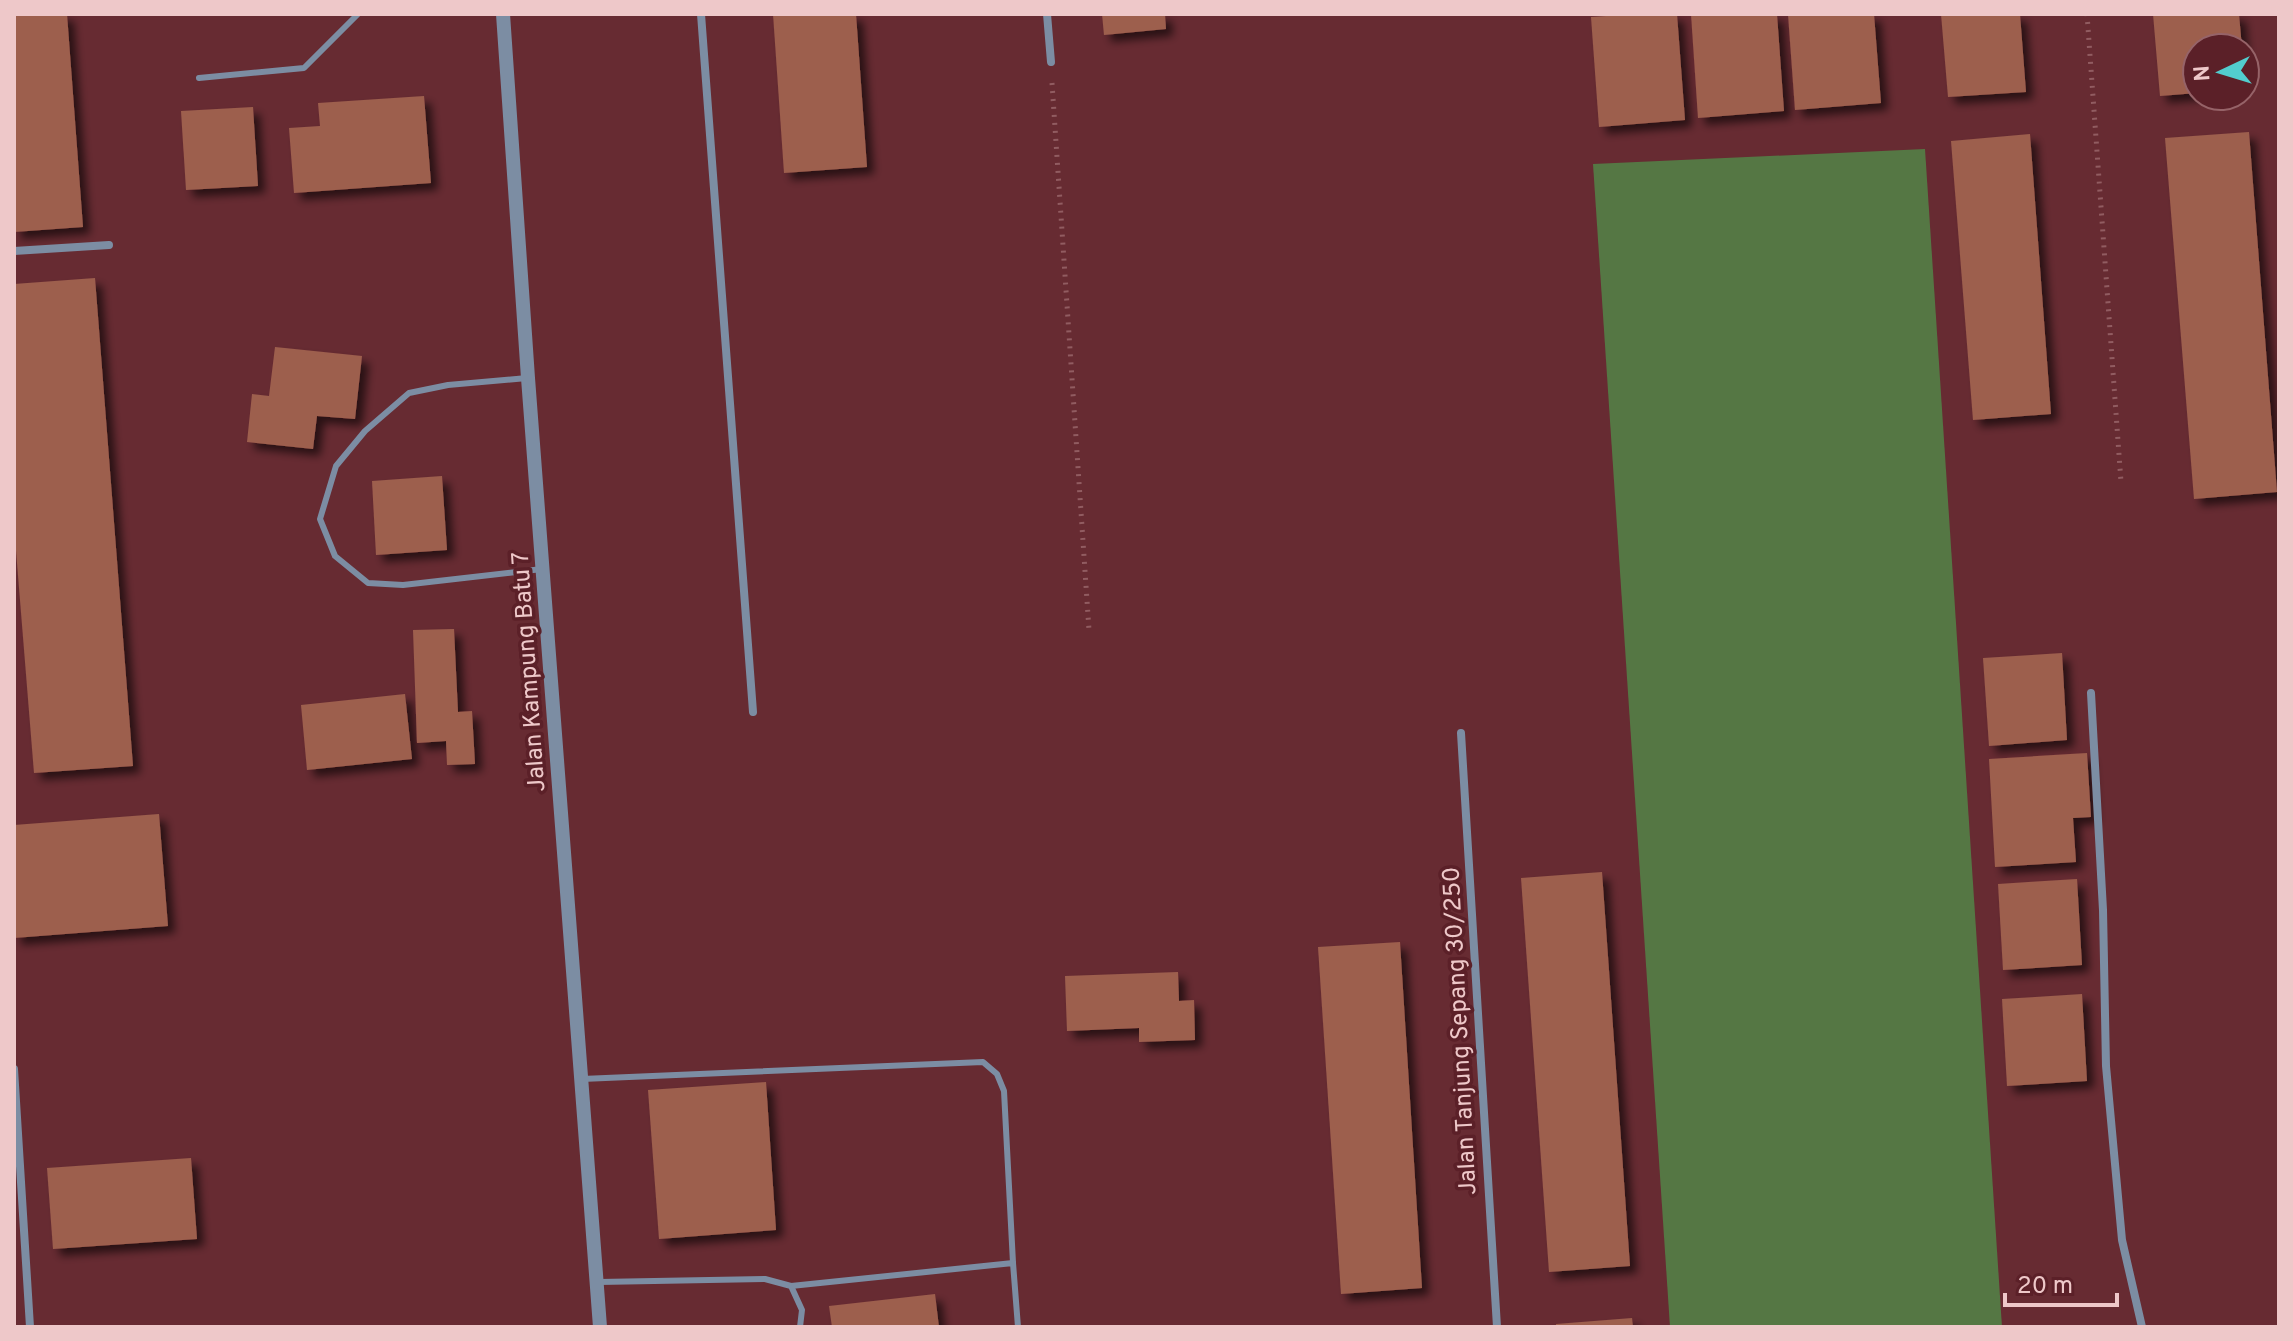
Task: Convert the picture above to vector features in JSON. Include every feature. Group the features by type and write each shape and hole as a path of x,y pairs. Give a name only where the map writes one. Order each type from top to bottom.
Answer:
{"street":[{"name":"Jalan Kampung Batu 7","path":"503,14 600,1327"},
{"path":"701,14 753,712"},
{"path":"1047,14 1051,62"},
{"path":"14,251 109,245"},
{"path":"2091,693 2103,910 2106,1066 2122,1240 2142,1327"},
{"name":"Jalan Tanjung Sepang 30/250","path":"1461,733 1497,1327"},
{"path":"14,1069 30,1327"}],"lane":[{"path":"199,78 304,68 358,14"},
{"path":"528,378 448,385 409,393 365,431 336,466 320,519 335,556 368,583 403,585 542,569"},
{"path":"582,1079 983,1062 997,1074 1004,1091 1018,1327"},
{"path":"597,1282 765,1279 791,1286 1013,1263"},
{"path":"791,1286 802,1310 800,1327"}],"path":[{"path":"2087,14 2121,482"},
{"path":"1051,62 1089,630"}],"green space":[{"path":"1925,149 2002,1327 1670,1327 1593,164"}],"building":[{"path":"14,14 67,14 83,227 14,232"},
{"path":"773,14 856,14 867,167 784,173"},
{"path":"1102,14 1165,14 1166,29 1104,35"},
{"path":"1677,14 1685,120 1599,127 1591,17"},
{"path":"1691,14 1777,14 1784,111 1698,118"},
{"path":"1788,14 1874,14 1881,103 1795,110"},
{"path":"1941,14 2020,14 2026,92 1948,97"},
{"path":"2153,14 2239,14 2241,32 2181,32 2181,94 2160,96"},
{"path":"424,96 431,183 294,193 289,128 320,126 318,103"},
{"path":"253,107 258,186 186,190 181,111"},
{"path":"2249,132 2277,492 2194,499 2165,138"},
{"path":"2030,134 2051,414 1973,420 1951,141"},
{"path":"95,278 133,766 34,773 14,526 14,284"},
{"path":"275,347 362,356 355,419 317,416 313,449 247,442 252,394 269,396"},
{"path":"442,476 447,550 376,555 372,481"},
{"path":"454,629 458,712 472,711 475,764 447,765 446,741 417,743 413,630"},
{"path":"2062,653 2067,740 1989,746 1983,658"},
{"path":"405,694 412,759 307,770 301,705"},
{"path":"2087,753 2091,817 2073,818 2076,862 1995,867 1989,759"},
{"path":"159,814 168,926 14,938 14,825"},
{"path":"1602,872 1630,1266 1549,1272 1521,878"},
{"path":"2077,879 2082,965 2003,970 1998,884"},
{"path":"1400,942 1422,1288 1341,1294 1318,947"},
{"path":"1178,972 1179,1001 1194,1000 1195,1040 1139,1042 1139,1028 1067,1031 1065,976"},
{"path":"2082,994 2087,1081 2007,1086 2002,999"},
{"path":"766,1082 776,1230 659,1239 648,1090"},
{"path":"191,1158 197,1239 53,1249 47,1168"},
{"path":"935,1294 939,1327 832,1327 829,1306"},
{"path":"1632,1318 1633,1327 1556,1327 1556,1324"}]}
